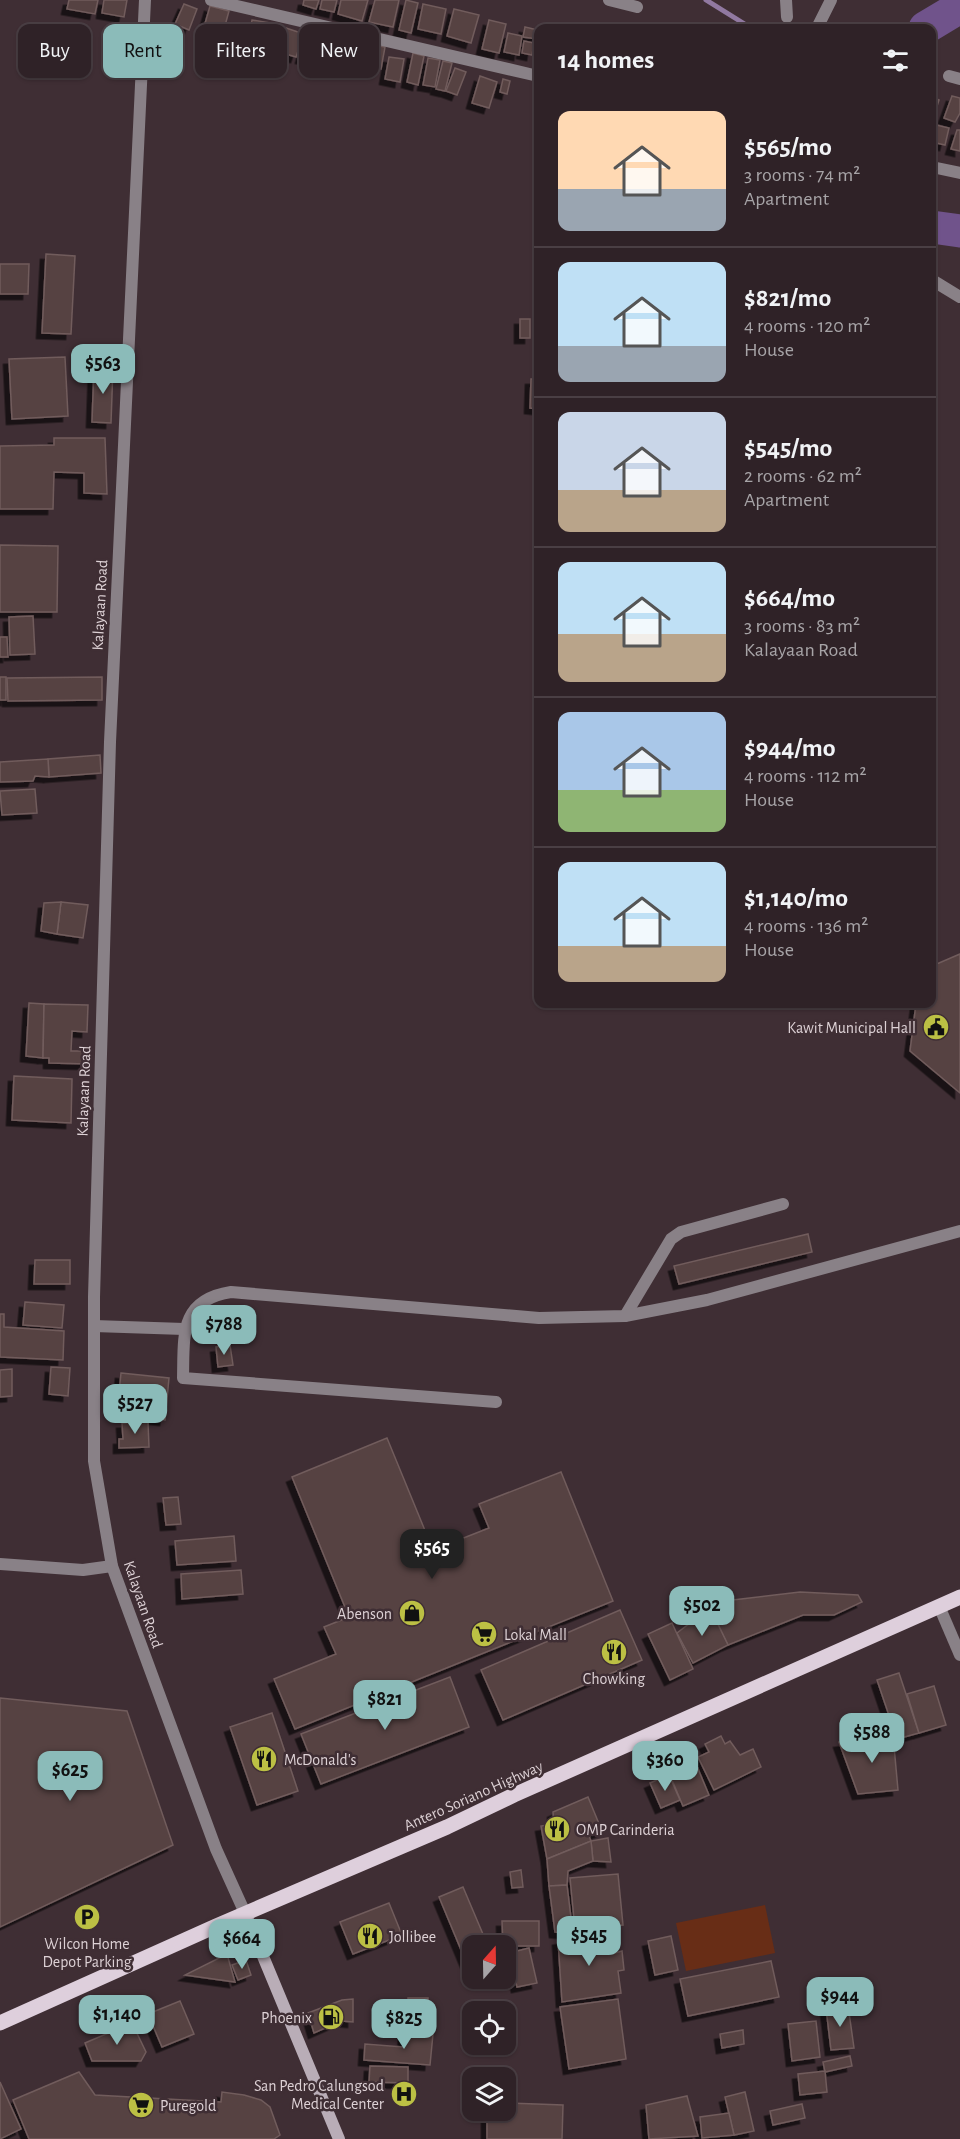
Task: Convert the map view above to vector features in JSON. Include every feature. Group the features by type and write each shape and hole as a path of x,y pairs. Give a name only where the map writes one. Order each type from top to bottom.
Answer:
{"main road":[{"name":"Antero Soriano Highway","path":"0,2023 245,1913 447,1827 960,1597"},
{"name":"Kalayaan Road","path":"245,1913 339,2139"}],"street":[{"name":"Kalayaan Road","path":"145,0 109,754 94,1326 94,1461 112,1566 209,1831 245,1913"},
{"path":"211,0 534,75"},
{"path":"609,0 637,8"},
{"path":"786,0 787,17"},
{"path":"819,24 831,0"},
{"path":"936,168 960,173"},
{"path":"936,282 960,297"},
{"path":"625,1316 670,1239 681,1232 783,1204"},
{"path":"496,1402 183,1378 184,1329 194,1309 204,1300 217,1294 231,1292 539,1318 625,1316 707,1300 960,1231"},
{"path":"94,1326 184,1329"},
{"path":"0,1564 83,1570 112,1566"},
{"path":"939,1606 960,1655"}],"shaded area":[{"path":"765,1905 775,1953 686,1971 676,1923"}],"building":[{"path":"69,0 98,0 95,14 67,9"},
{"path":"104,0 127,0 124,17 102,13"},
{"path":"304,0 319,0 316,9 303,5"},
{"path":"322,0 337,0 334,12 320,9"},
{"path":"341,0 368,0 362,21 338,14"},
{"path":"375,0 399,0 393,27 369,22"},
{"path":"406,0 418,3 411,33 399,30"},
{"path":"184,4 197,9 189,30 183,27 183,24 175,24"},
{"path":"423,4 446,9 441,34 418,29"},
{"path":"210,6 229,11 225,24 205,24"},
{"path":"454,9 479,15 471,43 447,36"},
{"path":"252,20 277,24 251,24"},
{"path":"489,20 506,24 499,53 482,49"},
{"path":"525,27 534,29 534,39 523,37"},
{"path":"287,28 299,32 299,48 296,57 287,54"},
{"path":"508,33 522,36 519,55 504,52"},
{"path":"524,41 534,43 532,55 522,53"},
{"path":"379,46 385,47 381,69 379,69"},
{"path":"413,53 424,56 418,85 407,82"},
{"path":"389,57 404,59 400,82 385,79"},
{"path":"428,58 440,60 435,87 423,85"},
{"path":"443,61 452,63 445,91 436,89"},
{"path":"455,68 466,72 457,95 446,91"},
{"path":"480,76 497,82 489,108 472,103"},
{"path":"503,79 510,81 507,94 500,92"},
{"path":"952,96 960,98 960,113 955,122 944,118"},
{"path":"936,125 949,128 945,145 936,143"},
{"path":"957,130 960,130 960,151 951,149"},
{"path":"46,254 75,256 71,334 42,333"},
{"path":"0,264 29,264 28,294 0,294"},
{"path":"520,319 530,319 530,338 520,338"},
{"path":"65,357 68,416 12,419 9,359"},
{"path":"94,367 113,367 111,423 92,422"},
{"path":"531,379 534,379 534,408 530,408"},
{"path":"54,438 105,438 107,494 84,493 84,473 54,472 53,509 0,509 0,446 54,445"},
{"path":"0,545 58,546 57,612 0,612"},
{"path":"33,616 35,654 10,655 9,617"},
{"path":"0,637 7,637 8,657 0,657"},
{"path":"0,677 6,677 6,700 0,700"},
{"path":"102,677 102,700 8,701 7,678"},
{"path":"100,755 101,773 49,777 48,759"},
{"path":"48,759 49,777 35,776 33,781 0,782 0,762"},
{"path":"35,789 37,813 2,815 0,791"},
{"path":"61,902 88,905 83,938 57,934"},
{"path":"61,902 57,934 41,931 44,903"},
{"name":"Kawit Municipal Hall","path":"960,954 960,1093 910,1051 915,1008 936,1008 936,964"},
{"path":"29,1003 44,1004 43,1058 26,1056"},
{"path":"44,1004 88,1005 87,1032 72,1031 71,1051 90,1051 90,1064 49,1063 49,1058 43,1058"},
{"path":"14,1076 72,1079 71,1123 12,1120"},
{"path":"808,1234 812,1252 679,1284 674,1266"},
{"path":"35,1260 70,1260 70,1284 34,1284"},
{"path":"25,1302 64,1305 62,1328 23,1325"},
{"path":"0,1314 4,1314 4,1327 64,1331 63,1360 0,1357"},
{"path":"230,1345 233,1365 218,1367 216,1347"},
{"path":"51,1367 70,1368 68,1396 49,1394"},
{"path":"12,1369 12,1396 0,1397 0,1370"},
{"path":"121,1373 169,1378 165,1420 117,1414"},
{"path":"148,1422 149,1447 119,1448 119,1439 123,1439 122,1423"},
{"path":"387,1438 433,1550 489,1528 479,1504 561,1472 613,1601 295,1729 274,1679 336,1654 324,1627 349,1617 292,1477"},
{"path":"178,1497 181,1524 166,1525 163,1498"},
{"path":"234,1536 236,1561 177,1565 175,1541"},
{"path":"241,1570 243,1594 182,1599 181,1574"},
{"path":"800,1592 858,1595 862,1602 834,1615 803,1615 728,1645 710,1608 724,1601"},
{"path":"710,1608 728,1645 693,1663 677,1633"},
{"path":"620,1610 642,1660 503,1720 481,1670"},
{"path":"672,1623 693,1669 670,1680 648,1634"},
{"path":"899,1673 919,1733 897,1739 877,1680"},
{"path":"450,1677 469,1727 321,1784 301,1734"},
{"path":"934,1686 946,1725 919,1733 907,1694"},
{"path":"0,1698 127,1711 173,1845 0,1927"},
{"name":"McDonald's","path":"272,1713 298,1791 257,1805 230,1727"},
{"path":"893,1735 898,1790 858,1794 839,1742"},
{"path":"721,1736 725,1744 730,1741 740,1755 753,1749 761,1767 714,1790 698,1757 709,1752 705,1744"},
{"path":"676,1754 682,1769 696,1764 709,1795 683,1806 663,1759"},
{"path":"669,1775 680,1800 661,1808 650,1783"},
{"path":"588,1797 602,1831 589,1836 591,1841 547,1859 541,1826 554,1824 553,1812"},
{"path":"608,1838 611,1862 593,1861 591,1841"},
{"path":"591,1841 593,1861 568,1871 567,1885 549,1886 547,1859"},
{"path":"521,1870 523,1887 512,1888 510,1872"},
{"path":"618,1874 623,1925 575,1929 570,1878"},
{"path":"567,1885 573,1934 555,1932 549,1886"},
{"path":"463,1887 483,1935 462,1935 462,1952 439,1897"},
{"path":"389,1903 402,1935 353,1954 340,1922"},
{"path":"502,1921 539,1921 539,1946 516,1946 516,1935 503,1935"},
{"path":"612,1932 615,1953 622,1951 624,1970 618,1971 621,1993 562,2002 558,1940"},
{"path":"671,1936 678,1970 655,1975 648,1941"},
{"path":"529,1948 537,1983 517,1987 516,1951"},
{"path":"227,1954 235,1982 185,1975"},
{"path":"246,1960 251,1975 238,1980 232,1965"},
{"path":"771,1961 779,1997 688,2016 680,1979"},
{"path":"408,1998 428,1998 428,2021 409,2022"},
{"name":"Phoenix","path":"353,1999 353,2022 341,2021 314,2033 308,2013 342,2000"},
{"path":"618,1999 626,2059 569,2069 560,2007"},
{"path":"180,2001 194,2034 162,2047 148,2014"},
{"path":"848,2005 854,2048 831,2050 826,2008"},
{"path":"816,2021 820,2057 792,2061 788,2024"},
{"path":"132,2023 146,2052 141,2061 92,2061 85,2043"},
{"path":"743,2030 744,2044 722,2048 720,2034"},
{"path":"404,2032 433,2034 430,2065 364,2060 365,2044 403,2047"},
{"path":"850,2056 852,2066 825,2072 823,2062"},
{"path":"370,2066 408,2067 408,2083 369,2082"},
{"path":"825,2071 827,2092 800,2095 798,2074"},
{"name":"Puregold","path":"79,2072 95,2095 221,2102 222,2092 261,2100 270,2107 280,2135 274,2139 29,2139 13,2100"},
{"path":"0,2082 21,2129 0,2139"},
{"path":"745,2092 754,2131 734,2135 725,2097"},
{"path":"687,2096 698,2136 649,2139 646,2105"},
{"path":"516,2103 563,2105 562,2139 487,2139 487,2121 516,2121"},
{"path":"802,2104 805,2118 773,2125 770,2111"},
{"path":"729,2113 734,2135 702,2138 700,2117"}],"waterway":[{"path":"706,0 745,24"},
{"path":"932,24 960,7"},
{"path":"936,228 960,231"}],"place":[{"name":"Kawit Municipal Hall","path":"936,1027"},
{"name":"Abenson","path":"412,1613"},
{"name":"Lokal Mall","path":"484,1634"},
{"name":"Chowking","path":"614,1652"},
{"name":"McDonald's","path":"264,1759"},
{"name":"OMP Carinderia","path":"557,1829"},
{"name":"Wilcon Home Depot Parking","path":"87,1917"},
{"name":"Jollibee","path":"370,1936"},
{"name":"Phoenix","path":"331,2017"},
{"name":"San Pedro Calungsod Medical Center","path":"404,2094"},
{"name":"Puregold","path":"141,2105"}]}
